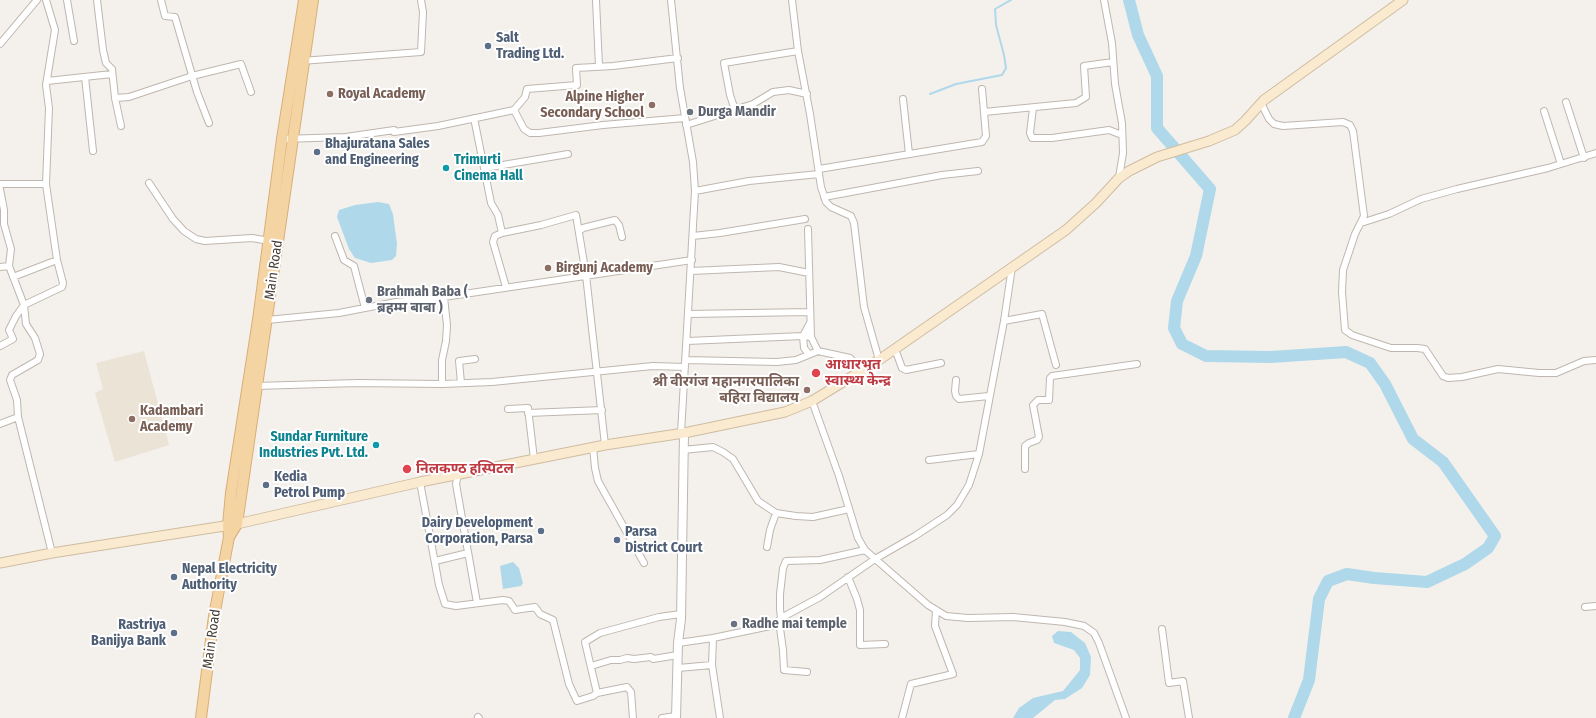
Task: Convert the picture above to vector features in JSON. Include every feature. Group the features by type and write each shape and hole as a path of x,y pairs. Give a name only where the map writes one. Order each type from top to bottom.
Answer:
{"main road":[{"name":"Main Road","path":"201,718 214,616 232,525 252,386 258,320 272,242 294,138 304,0"},
{"name":"Main Road","path":"252,386 267,320 272,242 282,139 313,0"},
{"path":"0,563 52,553 232,525 458,474 594,447 683,433 785,412 812,401 863,371 1066,230 1096,203 1119,178 1129,171 1157,157 1209,141 1235,130 1246,121 1261,103 1403,0"}],"street":[{"path":"0,44 37,0"},
{"path":"0,346 13,339 9,330 16,316 24,305 62,287 63,283 57,260 46,184 49,108 47,81 55,30 46,0"},
{"path":"67,0 74,41"},
{"path":"97,0 106,63 112,69 115,98 121,126"},
{"path":"161,0 165,16 175,17 192,76 209,123"},
{"path":"299,62 421,52 423,12 422,0"},
{"path":"596,0 598,66"},
{"path":"662,718 676,717 678,643 681,614 685,367 696,191 685,118 671,0"},
{"path":"792,0 798,51 807,94 821,187 826,202 831,207 851,216 854,223 864,306 879,360"},
{"path":"1104,0 1114,62 1115,84 1122,123 1122,153 1119,178"},
{"path":"735,110 730,95 724,63 798,51"},
{"path":"282,139 346,137 394,130 394,132 438,126 514,110 525,97 527,89 577,85 576,68 678,58"},
{"path":"984,112 1076,103 1086,97 1084,66 1114,62"},
{"path":"115,98 129,97 154,90 192,76 241,64 251,92"},
{"path":"47,81 112,74"},
{"path":"85,77 93,151"},
{"path":"696,191 749,181 819,172 909,154 982,142 986,136 982,89"},
{"path":"686,125 753,104 773,92 789,90 807,94"},
{"path":"903,99 909,154"},
{"path":"1566,102 1584,158"},
{"path":"1261,103 1269,119 1274,124 1283,126 1343,122 1350,124 1353,131 1364,216 1354,234 1343,270 1343,322 1345,330 1352,335 1391,348 1425,349 1443,376 1448,378 1462,377 1498,369 1539,373 1556,372 1584,362 1596,360"},
{"path":"1033,108 1030,133 1032,138 1052,138 1109,130 1122,135"},
{"path":"514,110 524,129 530,133 685,118"},
{"path":"1544,111 1560,164"},
{"path":"474,118 491,203 498,215 502,233"},
{"path":"1361,223 1389,214 1421,200 1457,189 1584,158 1596,153"},
{"path":"484,168 568,154"},
{"path":"824,197 942,175 978,171"},
{"path":"149,183 173,219 184,231 196,239 205,241 252,238 272,242"},
{"path":"0,184 46,184"},
{"path":"0,189 4,210 4,224 11,249 9,266 24,305 26,324 34,338 40,354 38,360 12,375 10,380 18,400 18,417 52,553"},
{"path":"506,287 493,242 495,236 502,233 576,216 586,274 598,371 605,445"},
{"path":"693,236 805,219"},
{"path":"579,230 615,220 619,225 622,237"},
{"path":"808,229 811,337 818,351"},
{"path":"335,236 344,260 354,266 365,308"},
{"path":"13,277 57,260"},
{"path":"267,320 339,313 396,302 444,297 586,274 692,260"},
{"path":"0,267 9,266"},
{"path":"678,643 713,638 775,625 780,620 820,597 875,558 915,536 947,515 957,506 970,485 979,454 1004,321 1012,267"},
{"path":"691,271 779,268 809,273"},
{"path":"442,384 442,360 447,325 444,297"},
{"path":"688,314 810,312"},
{"path":"1004,321 1042,314 1056,365"},
{"path":"809,354 804,348 803,336 811,322"},
{"path":"687,341 803,336 811,337"},
{"path":"895,349 902,368 906,370 941,363"},
{"path":"686,360 778,362 796,360 818,351 850,358 863,371"},
{"path":"461,384 459,361 475,359"},
{"path":"1025,469 1025,446 1037,440 1039,437 1033,405 1038,400 1048,400 1050,378 1052,376 1137,364"},
{"path":"252,386 358,383 461,384 653,366 685,367"},
{"path":"956,380 956,396 959,398 989,396"},
{"path":"812,401 839,476 858,538 865,550 923,601 946,616 968,618 1013,617 1065,622 1084,626 1094,633 1099,643 1126,718"},
{"path":"508,410 528,408 534,459"},
{"path":"528,413 602,410"},
{"path":"0,424 18,417"},
{"path":"594,447 595,468 598,481 644,563"},
{"path":"683,450 713,447 723,452 733,459 758,501 776,512 796,516 813,517 849,509"},
{"path":"929,460 979,454"},
{"path":"458,474 456,484 476,603"},
{"path":"420,482 434,561 445,604 456,606 509,601 515,610 536,607 540,614 553,620 569,684 577,701 593,696 597,693 627,688 631,692 633,718"},
{"path":"767,547 770,530 776,512"},
{"path":"807,672 784,670 784,650 780,620 780,594 783,568 786,561 820,560 865,550"},
{"path":"434,561 468,553"},
{"path":"848,578 860,610 860,645 886,644"},
{"path":"1585,608 1596,606"},
{"path":"902,718 911,684 953,674 935,626 936,610"},
{"path":"597,693 586,642 587,640 607,631 659,617 681,614"},
{"path":"1162,629 1169,683 1183,681 1189,718"},
{"path":"713,638 712,665 720,718"},
{"path":"591,666 611,660 652,657 653,659 678,655"},
{"path":"678,668 712,665"}],"shaded area":[{"name":"Kadambari Academy","path":"144,351 169,445 115,462 95,393 103,389 96,363"}],"water":[{"path":"378,202 389,204 393,214 397,244 396,256 392,260 371,263 355,258 349,249 337,217 339,210 355,205"},
{"path":"513,562 519,568 523,583 521,586 503,589 500,566"},
{"path":"1058,631 1071,632 1085,643 1091,657 1090,675 1082,688 1065,699 1055,700 1033,718 1013,718 1019,708 1033,698 1063,691 1080,670 1080,658 1074,650 1054,643 1052,636"}],"waterway":[{"path":"930,94 956,84 1002,75 1006,68 996,25 995,9 1011,0"},
{"path":"1129,0 1138,35 1157,76 1157,128 1210,189 1196,256 1177,301 1174,328 1182,344 1206,356 1271,357 1346,352 1370,363 1385,384 1413,439 1443,462 1495,536 1488,548 1465,564 1427,582 1374,578 1347,574 1328,581 1319,599 1309,680 1294,718"}],"place":[{"name":"Salt Trading Ltd.","path":"488,46"},
{"name":"Royal Academy","path":"330,94"},
{"name":"Alpine Higher Secondary School","path":"652,105"},
{"name":"Durga Mandir","path":"690,112"},
{"name":"Bhajuratana Sales and Engineering","path":"317,152"},
{"name":"Trimurti Cinema Hall","path":"446,168"},
{"name":"Birgunj Academy","path":"548,268"},
{"name":"Brahmah Baba ( ब्रहम्म बाबा )","path":"369,300"},
{"name":"आधारभूत स्वास्थ्य केन्द्र","path":"816,373"},
{"name":"श्री वीरगंज महानगरपालिका बहिरा विद्यालय","path":"807,390"},
{"name":"Kadambari Academy","path":"132,419"},
{"name":"Sundar Furniture Industries Pvt. Ltd.","path":"376,445"},
{"name":"निलकण्ठ हस्पिटल","path":"407,469"},
{"name":"Kedia Petrol Pump","path":"266,485"},
{"name":"Dairy Development Corporation, Parsa","path":"541,531"},
{"name":"Parsa District Court","path":"617,540"},
{"name":"Nepal Electricity Authority","path":"174,577"},
{"name":"Radhe mai temple","path":"734,624"},
{"name":"Rastriya Banijya Bank","path":"174,633"}]}
